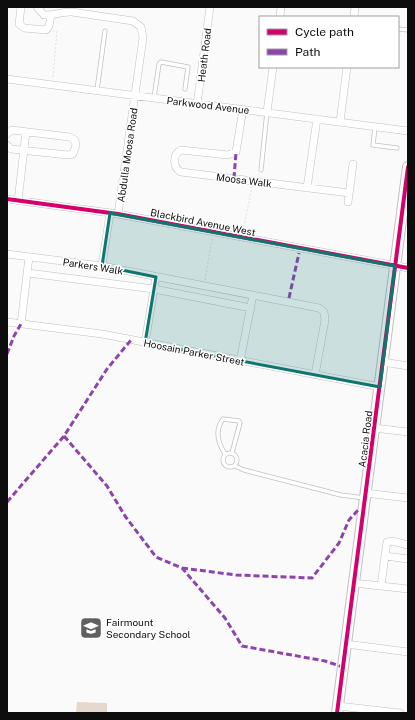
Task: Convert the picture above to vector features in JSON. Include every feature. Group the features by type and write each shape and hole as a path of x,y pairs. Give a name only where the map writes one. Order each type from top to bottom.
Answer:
{"street":[{"path":"21,7 19,22 21,27 43,31 48,29 51,15 44,15 37,7"},
{"name":"Heath Road","path":"197,104 210,7"},
{"name":"Abdulla Moosa Road","path":"51,15 72,12 133,21 139,24 143,32 118,214"},
{"path":"268,112 273,68"},
{"path":"340,122 347,68"},
{"name":"Parkwood Avenue","path":"7,79 408,131"},
{"name":"Moosa Walk","path":"243,109 236,152 228,155 181,150 176,154 175,164 177,170 181,172 350,193"},
{"path":"307,188 317,119"},
{"path":"7,134 12,130 69,137 75,140 76,146 73,154 70,155 11,149 7,145"},
{"path":"18,201 26,132"},
{"path":"348,202 353,164"},
{"name":"Acacia Road","path":"338,709 408,167"},
{"name":"Blackbird Avenue West","path":"7,200 118,214 408,268"},
{"path":"102,266 110,213"},
{"name":"Parkers Walk","path":"7,254 102,266 314,306 322,310 325,315 315,375"},
{"path":"21,324 29,257"},
{"name":"Parkers Walk","path":"28,273 154,290 251,308"},
{"path":"145,343 156,277"},
{"path":"240,361 253,295"},
{"name":"Hoosain Parker Street","path":"7,322 102,334 380,387"},
{"path":"383,362 408,366"},
{"path":"374,428 408,432"},
{"path":"365,495 408,498"},
{"path":"381,586 387,542 392,541 408,545"},
{"path":"385,556 408,559"},
{"path":"354,583 408,589"},
{"path":"346,644 408,652"},
{"path":"338,709 400,713"}],"lane":[{"path":"97,90 105,31"},
{"path":"154,98 159,64 161,62 188,67 184,89"},
{"path":"261,170 268,112"},
{"path":"375,127 373,145 397,148"},
{"path":"225,454 217,440 217,434 223,419 236,420 240,423 232,453"},
{"path":"232,453 237,459 235,466"},
{"path":"225,454 232,453"},
{"path":"225,454 222,462 225,466 230,468 235,466 244,470 342,495 365,495"}],"path":[{"path":"48,29 57,32 53,80"},
{"path":"242,234 253,181"},
{"path":"204,286 212,237"}],"highlighted area":[{"path":"110,213 395,266 380,387 145,343 156,277 102,266"}],"building":[{"path":"77,702 107,703 107,713 76,713"}],"marked path":[{"path":"234,178 236,152"},
{"path":"289,298 299,253"},
{"path":"7,354 14,336 21,324"},
{"path":"7,502 64,436 107,369 131,340"},
{"path":"64,436 107,486 125,516 156,557 182,568 225,618 242,646 325,661 343,667"},
{"path":"182,568 236,575 312,578 339,543 349,520 358,510"}],"cycle path":[{"path":"337,713 408,167"},
{"path":"7,199 118,214 408,268"}],"place":[{"name":"Fairmount Secondary School","path":"91,628"}]}
